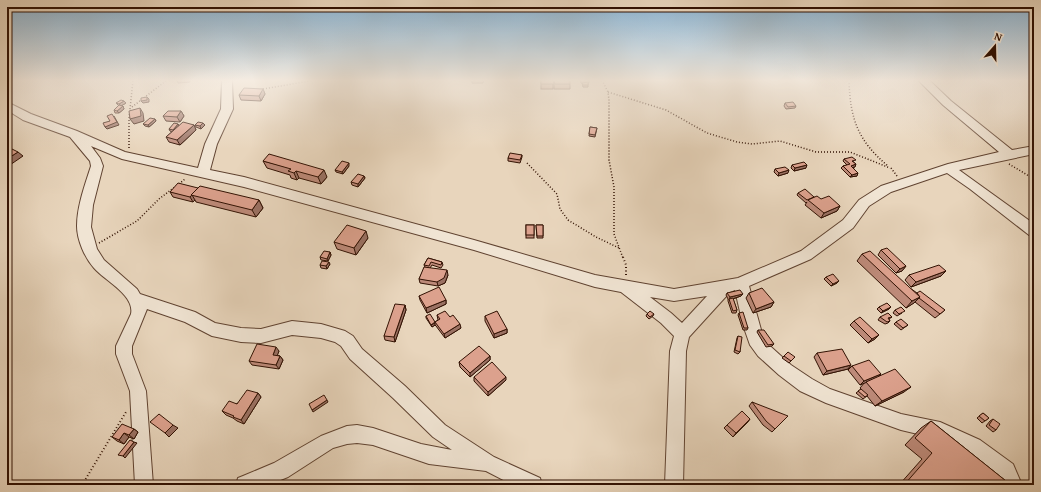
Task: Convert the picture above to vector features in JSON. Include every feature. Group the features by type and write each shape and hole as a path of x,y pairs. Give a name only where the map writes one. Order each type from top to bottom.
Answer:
{"street":[{"path":"199,173 227,109 227,103"},
{"path":"947,103 1009,154"},
{"path":"7,105 27,117 129,156 244,182 331,205 595,281 674,295 733,285 806,255 848,224 864,203 886,189 903,182 948,168 1009,154 1034,150"},
{"path":"73,134 96,161 97,166 86,205 84,227 90,248 99,264 132,293 140,308 139,314 124,346 124,354 138,391 144,485"},
{"path":"948,168 975,186 1034,231"},
{"path":"672,483 678,351 682,334 733,285"},
{"path":"733,285 756,340 764,351 785,370 806,385 826,395 901,422 940,431 974,446 1006,472 1013,485"},
{"path":"626,287 666,318 682,334"},
{"path":"136,298 194,318 209,328 241,335 261,336 292,328 339,336 347,341 356,354 399,392 439,431 488,463 532,485"},
{"path":"245,485 281,470 313,449 350,434 365,434 440,458 488,463"}],"path":[{"path":"129,156 129,119 131,103"},
{"path":"131,107 136,103"},
{"path":"609,103 609,160 614,186 614,234 626,264 626,287"},
{"path":"643,103 666,110 707,133 732,140 752,144 785,142 816,152 850,152 890,168"},
{"path":"851,103 851,109 860,132 869,149 903,182"},
{"path":"995,157 1034,179"},
{"path":"527,163 556,194 560,210 568,220 596,237 619,248"},
{"path":"90,248 137,221 165,194 199,173"},
{"path":"82,485 128,410"}],"building":[{"path":"785,103 794,103 796,106 788,107"},
{"path":"119,105 123,106 117,111 114,110"},
{"path":"140,108 141,116 130,119 129,111"},
{"path":"168,111 181,111 177,117 163,116"},
{"path":"112,114 117,122 105,127 103,123 110,121 107,116"},
{"path":"150,118 155,119 148,125 143,124"},
{"path":"183,122 194,125 177,140 166,137"},
{"path":"198,122 203,123 200,126 195,125"},
{"path":"174,123 178,124 173,130 169,129"},
{"path":"590,127 597,128 595,135 589,134"},
{"path":"12,149 18,152 7,159 7,152"},
{"path":"510,153 522,155 520,160 508,158"},
{"path":"269,154 324,170 318,177 296,171 294,173 288,171 291,169 263,161"},
{"path":"852,157 856,160 852,161 856,164 851,166 858,173 852,175 843,166 850,164 844,159"},
{"path":"342,161 349,163 342,172 335,170"},
{"path":"804,162 807,165 795,168 792,165"},
{"path":"785,167 789,170 779,173 775,169"},
{"path":"358,174 364,176 358,184 351,182"},
{"path":"178,183 198,188 190,197 170,192"},
{"path":"200,186 259,200 252,210 191,195"},
{"path":"805,189 814,197 807,200 798,193"},
{"path":"817,196 821,199 829,196 840,206 824,213 808,200"},
{"path":"347,225 366,231 354,248 334,242"},
{"path":"526,225 534,225 534,235 526,235"},
{"path":"536,225 543,225 543,236 537,236"},
{"path":"887,248 906,266 900,269 881,250"},
{"path":"324,251 330,252 327,259 320,257"},
{"path":"870,251 920,297 912,301 862,254"},
{"path":"428,258 442,262 441,265 431,262 429,266 424,265"},
{"path":"322,261 329,262 326,266 320,265"},
{"path":"939,265 946,271 916,282 909,275"},
{"path":"424,267 447,270 444,278 437,282 419,279"},
{"path":"833,274 839,281 833,284 826,277"},
{"path":"439,287 446,300 426,308 419,296"},
{"path":"762,288 774,302 756,309 749,293"},
{"path":"740,290 743,294 730,297 727,293"},
{"path":"920,291 945,310 940,314 919,298 920,297 917,293"},
{"path":"733,298 737,310 733,311 729,299"},
{"path":"887,303 891,307 883,311 879,307"},
{"path":"395,304 405,305 394,337 384,336"},
{"path":"901,307 905,311 899,314 895,310"},
{"path":"445,311 450,317 453,315 460,324 444,334 435,322 440,319 437,315"},
{"path":"497,311 507,329 494,334 485,316"},
{"path":"650,311 654,314 650,317 647,314"},
{"path":"743,312 748,328 744,328 739,313"},
{"path":"888,313 892,317 888,318 890,321 887,322 880,317"},
{"path":"430,314 435,322 431,325 426,316"},
{"path":"860,317 879,335 872,339 854,321"},
{"path":"901,319 908,325 903,328 896,322"},
{"path":"758,330 764,330 774,344 768,345"},
{"path":"738,336 742,337 740,352 735,350"},
{"path":"257,344 276,347 273,355 280,356 276,365 249,361"},
{"path":"479,346 490,356 470,373 459,362"},
{"path":"842,349 851,365 827,371 817,353"},
{"path":"788,352 795,357 791,361 784,356"},
{"path":"869,360 881,374 864,381 852,366"},
{"path":"492,362 506,377 488,392 474,377"},
{"path":"895,369 911,387 882,401 866,382"},
{"path":"861,389 868,395 865,397 858,391"},
{"path":"247,390 258,393 241,420 222,411 229,401 237,404"},
{"path":"324,395 327,400 312,410 309,404"},
{"path":"752,402 788,416 775,429 766,421"},
{"path":"742,411 750,419 736,433 727,425"},
{"path":"983,413 989,418 985,421 979,416"},
{"path":"159,414 173,425 165,433 150,422"},
{"path":"993,419 1000,424 996,430 989,425"},
{"path":"931,421 1011,485 904,485 932,453 915,438"},
{"path":"122,424 134,429 129,435 124,433 119,440 112,437"},
{"path":"130,440 134,442 123,456 118,455"}]}
